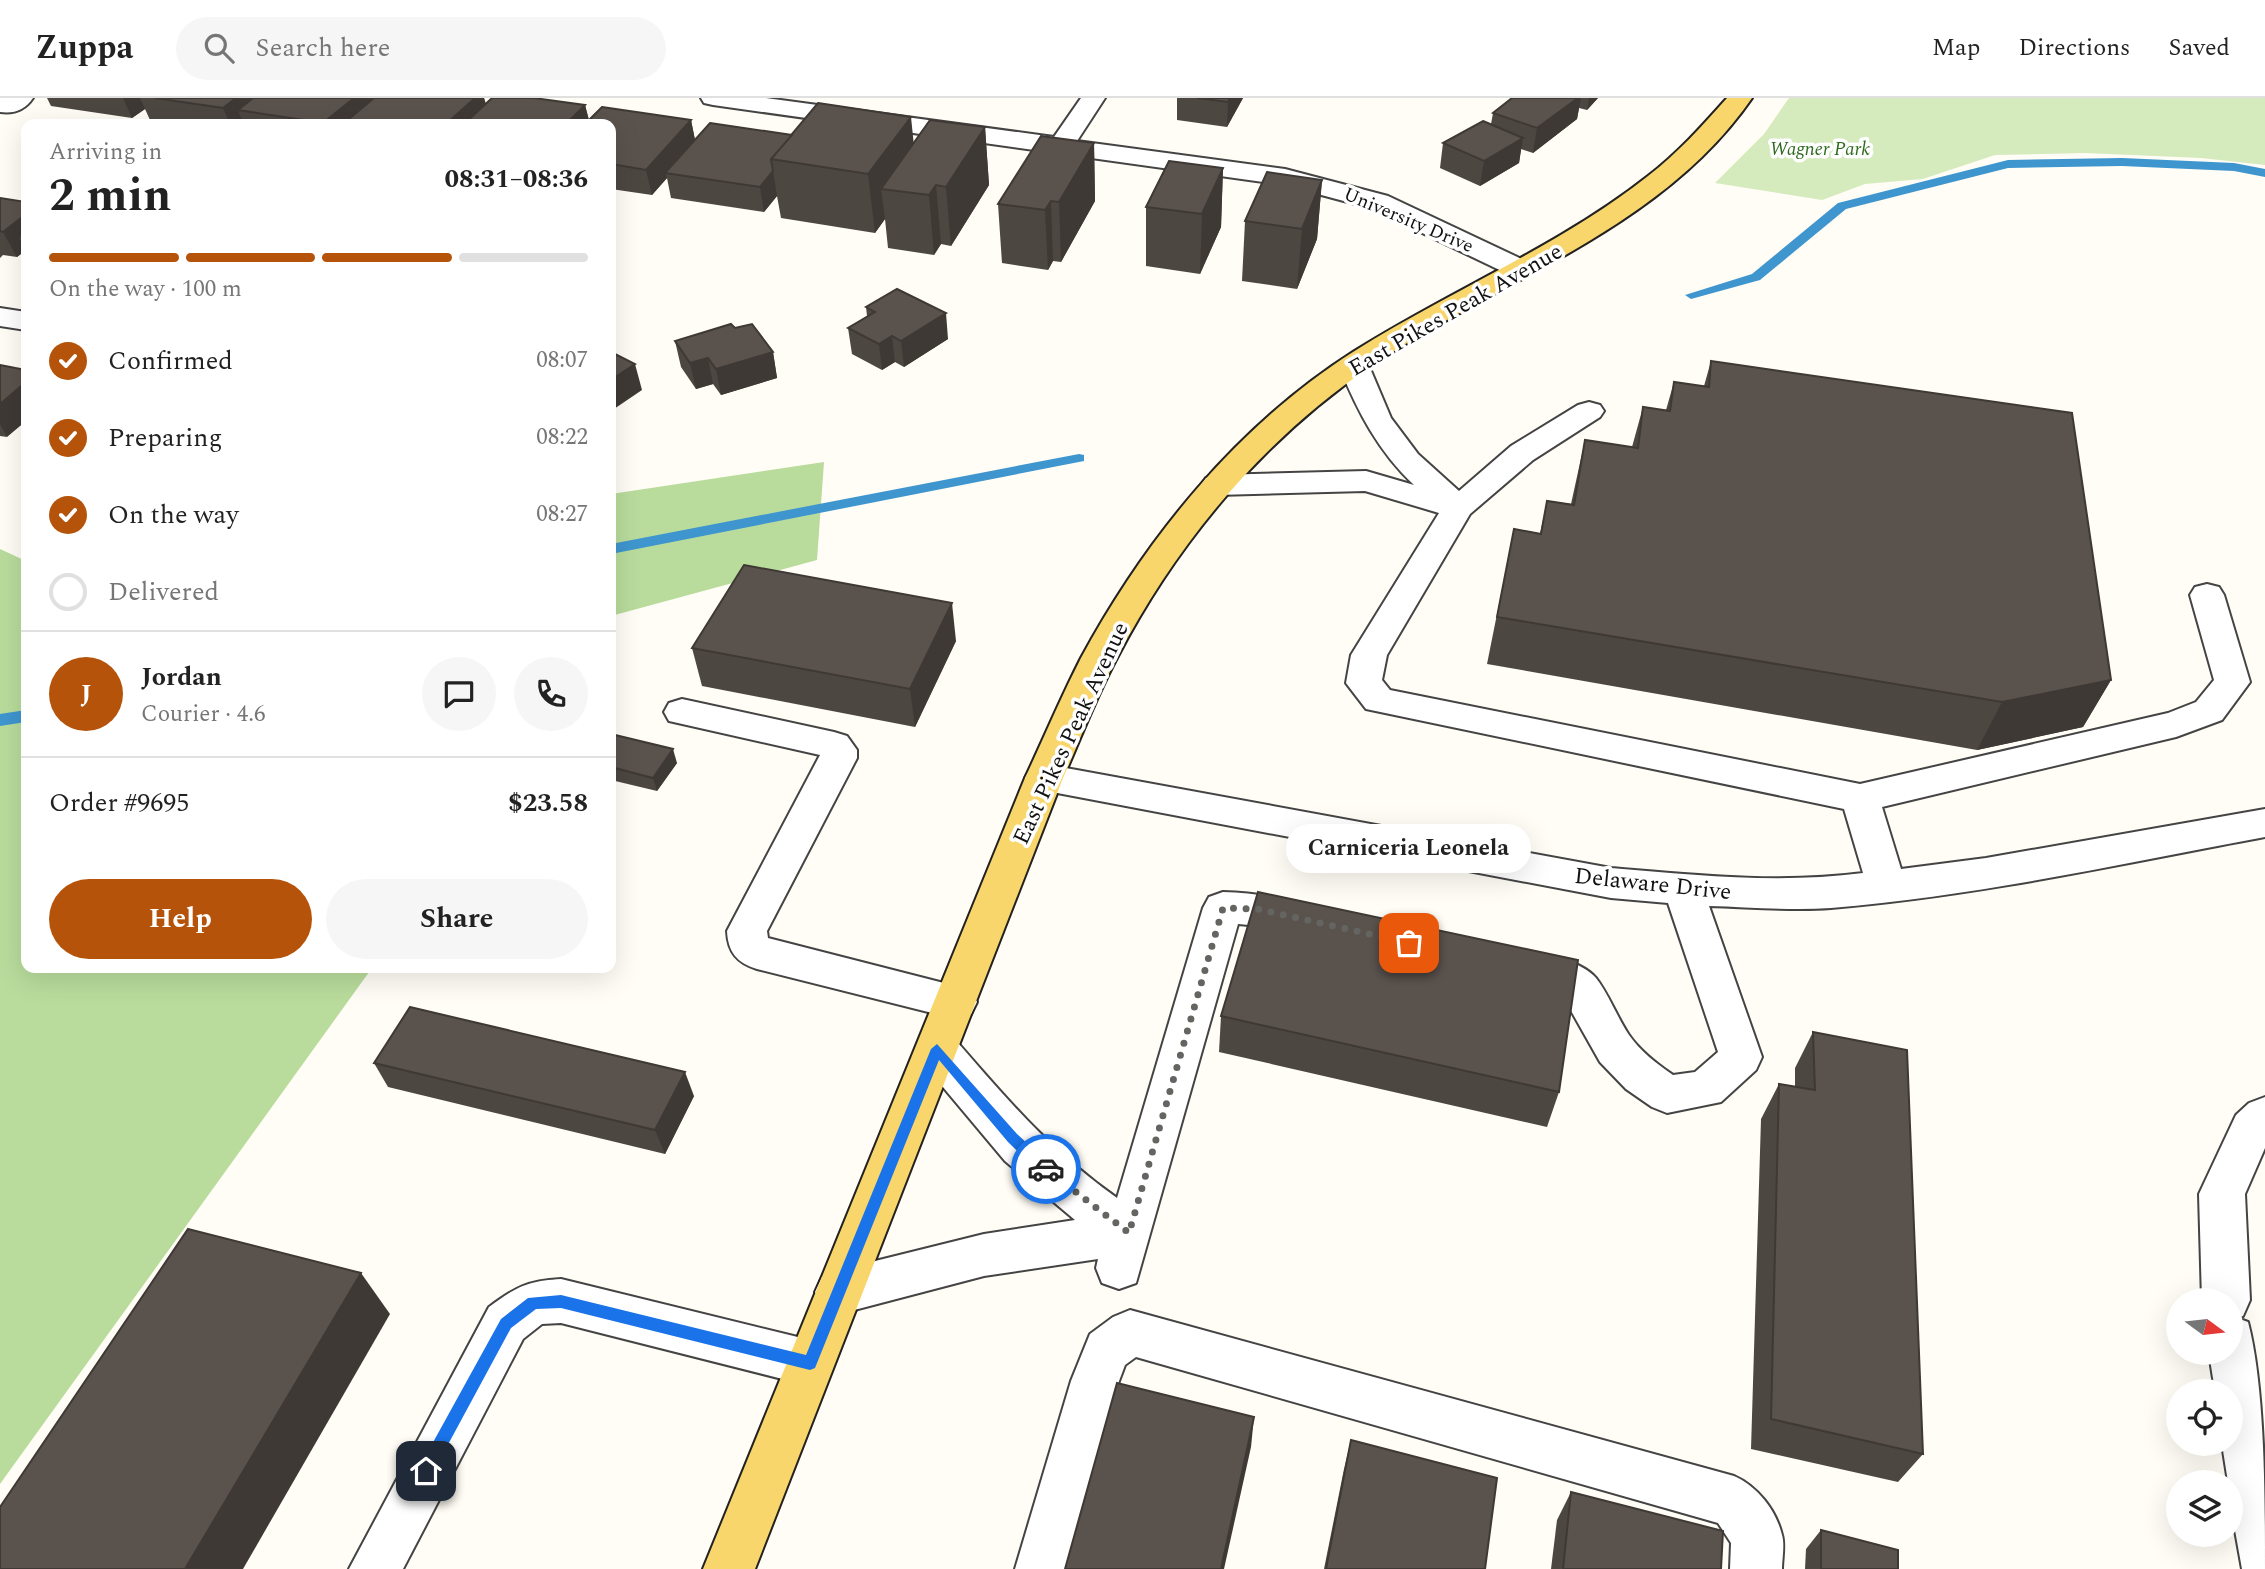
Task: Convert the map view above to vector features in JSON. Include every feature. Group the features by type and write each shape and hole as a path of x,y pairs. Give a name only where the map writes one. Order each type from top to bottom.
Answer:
{"main road":[{"name":"East Pikes Peak Avenue","path":"729,1569 1044,778 1100,658 1143,582 1190,515 1217,485 1314,395 1354,366 1428,320 1607,220 1679,167 1714,132 1740,98"}],"street":[{"path":"0,105 9,106 21,98"},
{"name":"University Drive","path":"713,98 1285,177 1336,188 1379,202 1520,270"},
{"path":"1061,145 1093,98"},
{"path":"0,317 21,320"},
{"path":"1354,366 1376,419 1406,461 1458,508"},
{"path":"1589,411 1522,453 1458,508 1369,655 1364,683 1379,700 1860,797 2176,724 2209,711 2232,682 2207,595"},
{"path":"1217,485 1366,481 1458,508"},
{"path":"682,712 834,745 839,750 838,758 747,931 748,944 757,953 956,1002"},
{"name":"Delaware Drive","path":"1044,778 1611,883 1683,890 1829,893 1986,873 2265,822"},
{"path":"1860,797 1887,886"},
{"path":"1481,959 1560,976 1580,988 1615,1049 1641,1076 1667,1094 1706,1088 1741,1056 1683,890"},
{"path":"1124,1250 1223,908 1257,909 1336,927"},
{"path":"937,1049 1021,1147 1068,1189 1124,1250"},
{"path":"2226,1288 2222,1194 2252,1128 2265,1116"},
{"path":"839,1292 985,1255 1124,1250"},
{"path":"375,1569 506,1323 533,1303 561,1301 810,1363"},
{"path":"1041,1569 1095,1381 1107,1350 1130,1333 1734,1502 1757,1537 1756,1569"},
{"path":"2235,1365 2265,1561"}],"green space":[{"name":"Wagner Park","path":"1789,98 2265,98 2265,165 2201,158 2085,153 1995,155 1923,179 1865,184 1822,200 1715,183 1764,134"},
{"path":"824,462 817,560 616,615 616,493"},
{"path":"0,549 21,559 21,973 368,973 0,1484"}],"building":[{"path":"155,98 236,98 223,108"},
{"path":"253,98 354,98 328,119 297,119 238,110"},
{"path":"374,98 475,98 452,119 349,119"},
{"path":"492,98 534,98 585,105 571,119 469,119"},
{"path":"1197,98 1230,98 1228,102"},
{"path":"1512,98 1578,98 1537,128 1493,113"},
{"path":"818,103 911,117 868,174 771,159"},
{"path":"602,107 691,120 646,170 616,165 616,119 590,119"},
{"path":"930,120 985,127 946,187 936,185 929,195 881,189"},
{"path":"1483,121 1523,138 1484,161 1443,143"},
{"path":"710,123 792,135 771,159 773,171 760,187 665,173"},
{"path":"1041,136 1094,143 1059,202 1051,201 1045,210 998,204"},
{"path":"1169,161 1223,168 1202,214 1146,207"},
{"path":"1267,172 1322,180 1302,229 1245,221"},
{"path":"0,198 21,201 21,218 3,232 0,231"},
{"path":"897,289 946,313 901,341 892,336 879,344 848,328 875,312 866,307"},
{"path":"731,324 735,328 752,324 773,352 716,369 708,358 690,363 675,341"},
{"path":"616,354 635,364 616,377"},
{"path":"1711,361 2072,413 2111,680 2002,702 1497,617 1514,529 1541,534 1547,501 1574,505 1585,440 1638,448 1643,407 1670,411 1674,382 1709,387"},
{"path":"0,365 21,369 21,386 0,404"},
{"path":"744,565 952,603 910,689 692,648"},
{"path":"616,735 673,749 653,778 616,768"},
{"path":"1258,892 1578,960 1559,1092 1221,1016"},
{"path":"410,1007 685,1072 655,1130 374,1063"},
{"path":"1813,1032 1907,1050 1923,1454 1771,1419 1779,1084 1815,1090"},
{"path":"188,1229 361,1273 185,1569 0,1569 0,1507"},
{"path":"1117,1383 1254,1417 1221,1569 1065,1569"},
{"path":"1351,1440 1497,1478 1485,1569 1326,1569"},
{"path":"1571,1492 1723,1531 1721,1569 1563,1569"},
{"path":"1821,1530 1898,1550 1898,1569 1821,1569"}],"waterway":[{"path":"1691,295 1756,277 1842,206 2008,164 2122,162 2234,167 2265,173"},
{"path":"616,548 1079,458"},
{"path":"0,720 21,717"}],"way so far":[{"path":"1046,1169 1068,1189 1129,1233 1223,908 1257,909 1409,943"}],"place":[{"name":"Carniceria Leonela","path":"1409,943"}],"route":[{"path":"426,1471 506,1323 533,1303 561,1301 810,1363 937,1049 1012,1138 1046,1169"}]}
